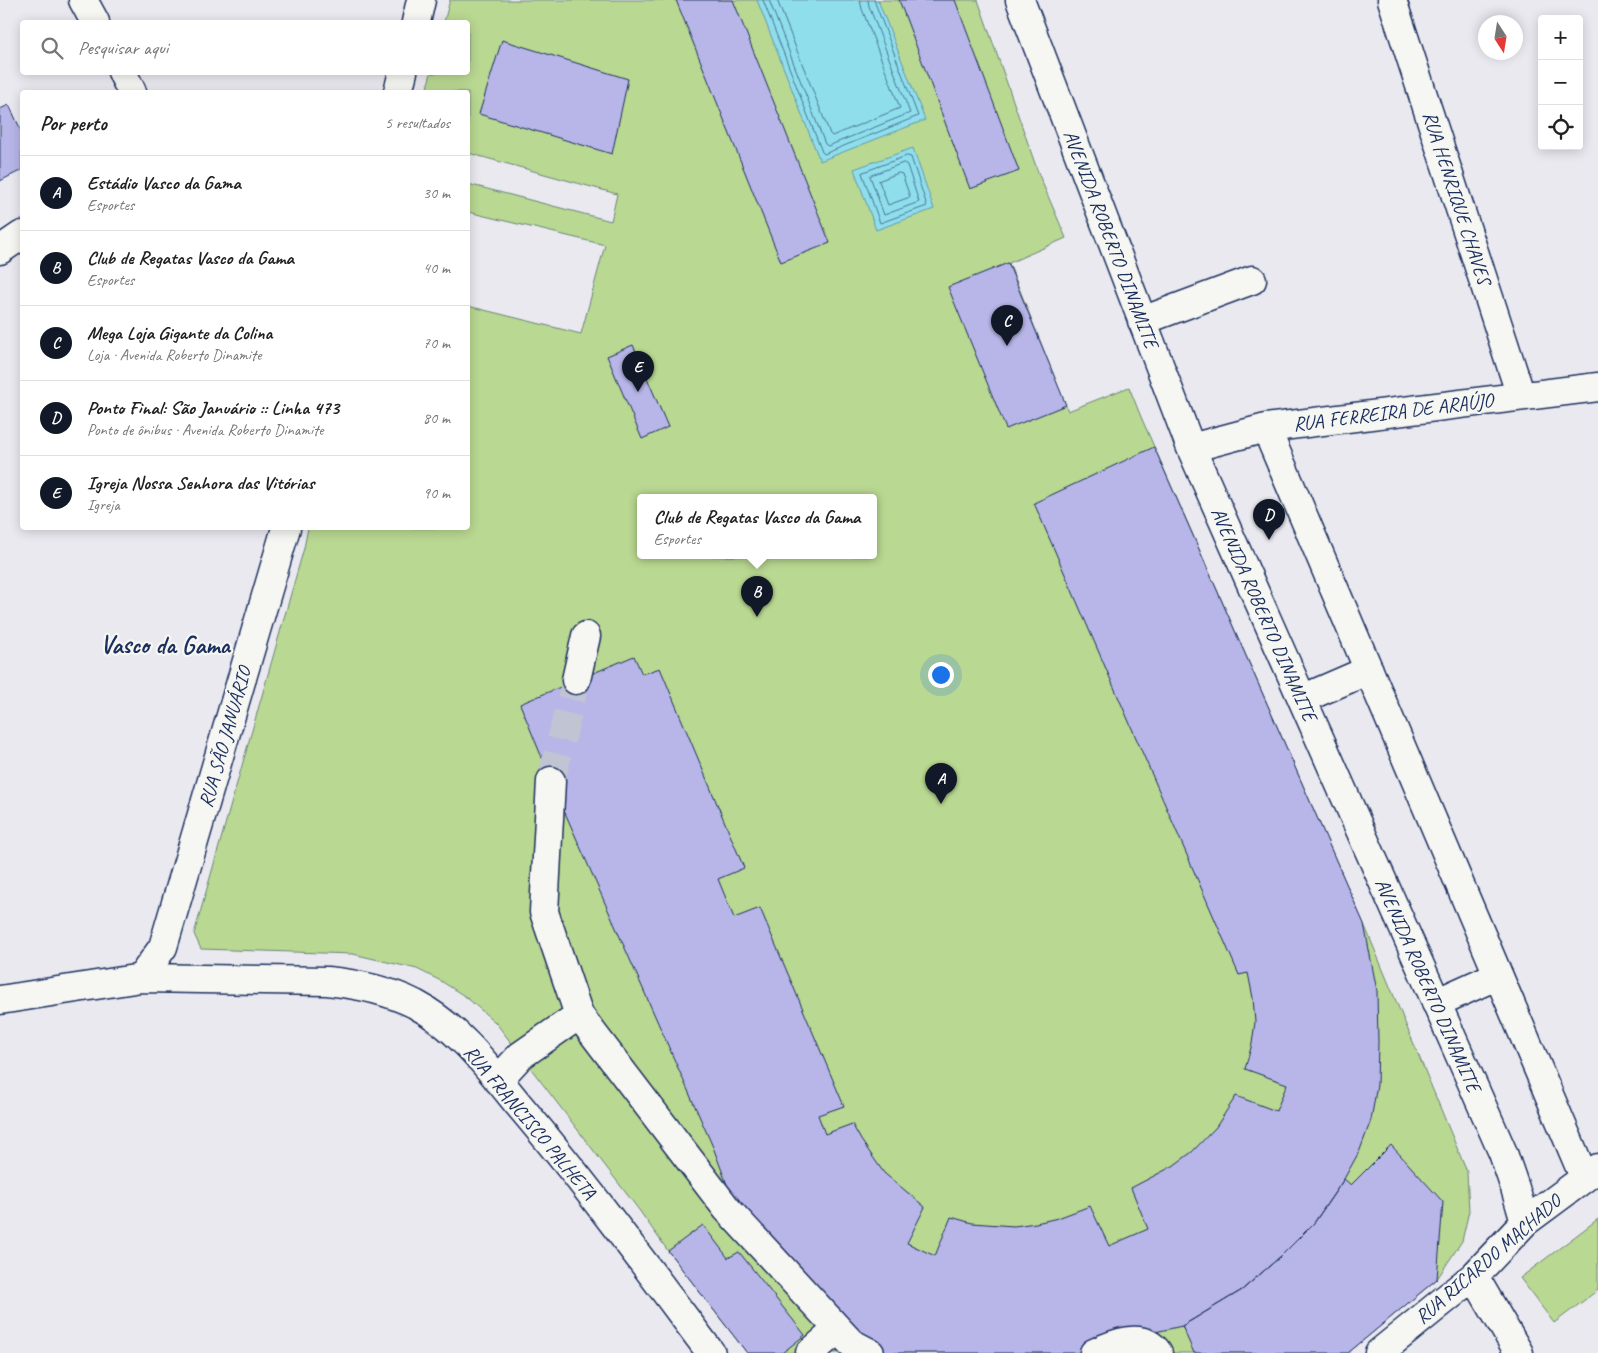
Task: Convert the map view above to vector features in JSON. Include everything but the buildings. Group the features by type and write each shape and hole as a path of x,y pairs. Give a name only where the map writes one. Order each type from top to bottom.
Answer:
{"street":[{"path":"83,0 94,20"},
{"path":"416,20 421,0"},
{"name":"RUA HENRIQUE CHAVES","path":"1392,0 1522,396"},
{"name":"AVENIDA ROBERTO DINAMITE","path":"1029,2 1142,321 1191,448 1503,1153 1525,1222"},
{"path":"124,75 131,90"},
{"path":"398,90 402,75"},
{"path":"0,250 20,236"},
{"path":"1142,321 1252,280"},
{"name":"RUA FERREIRA DE ARAÚJO","path":"1191,448 1266,428 1598,387"},
{"path":"1266,428 1498,975 1591,1173"},
{"name":"RUA SÃO JANUÁRIO","path":"141,978 164,947 285,530"},
{"path":"576,680 586,636"},
{"path":"1302,699 1369,670"},
{"path":"551,781 544,912 579,1015 727,1208 851,1343 870,1353"},
{"path":"164,947 180,978"},
{"path":"1436,1003 1498,975"},
{"name":"RUA FRANCISCO PALHETA","path":"0,1000 141,978 180,978 328,981 356,984 386,991 416,1004 440,1021 474,1051 555,1147 712,1353"},
{"path":"498,1080 520,1056 579,1015"},
{"name":"RUA RICARDO MACHADO","path":"1379,1353 1474,1276 1525,1222 1591,1173"},
{"path":"1474,1276 1519,1353"},
{"path":"810,1353 838,1329"},
{"path":"1094,1353 1110,1346 1135,1340 1154,1348 1158,1353"}],"green space":[{"path":"450,0 978,0 1039,175 1066,238 1009,263 1068,411 1129,387 1364,924 1467,1172 1469,1211 1462,1241 1437,1279 1348,1353 747,1353 496,1023 466,997 417,969 353,954 201,949 194,934 308,530 470,530 470,306 581,334 605,245 470,212 470,185 611,221 617,194 470,154 470,90 427,90 430,75 470,75 470,20 445,20"},
{"path":"1598,1219 1598,1290 1554,1323 1520,1278"}],"water":[{"path":"757,0 878,0 925,120 820,161"},
{"path":"913,148 934,209 876,230 854,169"}],"tunnel":[{"path":"551,781 576,680"}],"place":[{"name":"Mega Loja Gigante da Colina","path":"1007,346"},
{"name":"Igreja Nossa Senhora das Vitórias","path":"638,392"},
{"name":"Ponto Final: São Januário :: Linha 473","path":"1269,540"},
{"name":"Club de Regatas Vasco da Gama","path":"757,617"},
{"name":"Estádio Vasco da Gama","path":"941,804"}],"district":[{"name":"Vasco da Gama","path":"165,645"}]}
